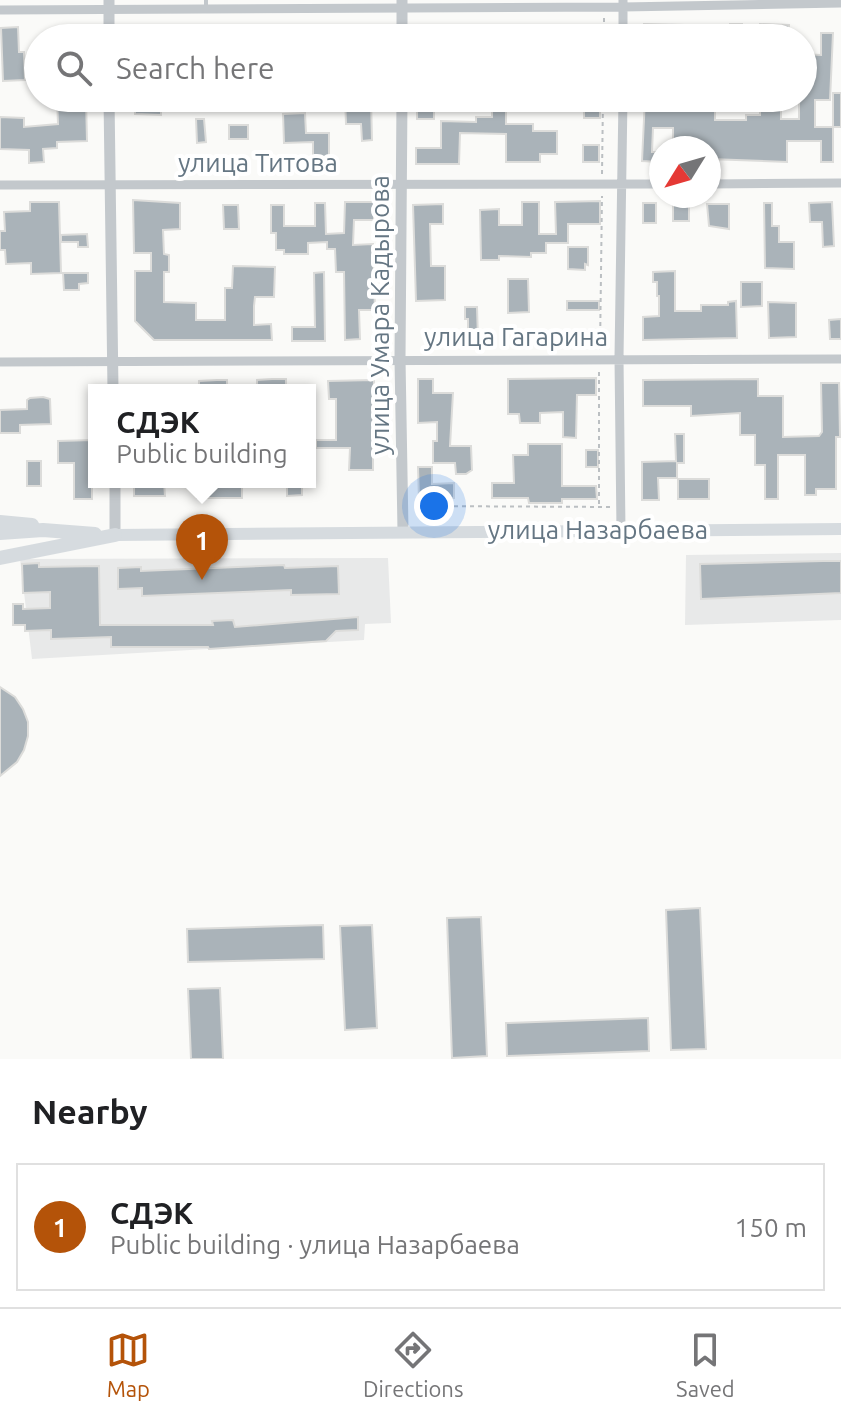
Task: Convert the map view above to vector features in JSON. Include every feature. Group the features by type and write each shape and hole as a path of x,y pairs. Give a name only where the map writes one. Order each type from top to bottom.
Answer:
{"main road":[{"path":"0,522 67,532"},
{"name":"улица Назарбаева","path":"0,533 115,535 841,529"},
{"name":"улица Назарбаева","path":"0,558 115,535"}],"street":[{"path":"0,10 109,4 604,7 623,3 841,3"},
{"path":"623,3 623,24"},
{"path":"109,112 113,384"},
{"name":"улица Умара Кадырова","path":"402,112 400,359 403,531"},
{"path":"621,531 619,358 623,112"},
{"path":"721,184 841,183"},
{"name":"улица Титова","path":"0,185 649,184"},
{"name":"улица Гагарина","path":"0,362 841,359"},
{"path":"115,488 115,535"}],"path":[{"path":"604,7 604,24"},
{"path":"599,507 603,112"},
{"path":"403,506 620,507"}],"shaded area":[{"path":"841,553 841,620 685,625 686,555"},
{"path":"388,558 391,623 365,624 364,640 32,659 20,559"}],"building":[{"path":"18,27 19,52 24,52 24,80 3,81 1,28"},
{"path":"821,33 833,33 830,100 817,100 817,55 821,55"},
{"path":"833,93 841,93 841,127 833,127"},
{"path":"58,112 86,112 87,141 57,142 57,148 43,149 44,162 29,163 29,150 0,149 0,117 24,118 24,127 58,124"},
{"path":"135,112 161,112 161,115"},
{"path":"346,112 371,112 372,140 362,141 361,124 346,124"},
{"path":"417,112 434,112 434,119 417,119"},
{"path":"492,112 506,112 506,124 533,124 533,131 557,131 557,154 540,154 540,162 506,162 506,134 460,133 459,164 416,164 416,148 441,148 441,121 476,122 476,117 492,117"},
{"path":"584,112 600,112 600,118 584,118"},
{"path":"644,112 715,112 715,120 746,120 746,115 781,112 781,119 799,119 799,112 815,112 815,127 833,127 833,162 821,162 821,141 787,141 787,162 721,159 721,136 673,136 673,128 653,128 653,136 649,136 649,161 642,161"},
{"path":"305,113 306,133 329,133 329,162 313,162 313,142 284,143 283,114"},
{"path":"196,119 204,119 206,142 197,143"},
{"path":"229,125 248,125 248,139 229,139"},
{"path":"583,145 599,145 599,162 583,162"},
{"path":"133,200 180,203 180,229 163,230 164,254 169,255 169,272 164,272 164,302 196,303 196,320 225,320 225,288 232,288 233,266 275,267 274,297 255,297 254,306 254,325 271,324 272,340 154,340 135,321 135,271 151,271 151,253 134,253"},
{"path":"600,201 600,224 568,224 568,243 546,243 546,253 531,253 531,257 499,256 499,260 481,260 480,210 499,209 499,225 522,225 522,202 539,202 539,234 556,234 555,202"},
{"path":"30,202 59,202 61,273 31,274 31,263 6,264 5,250 0,250 0,231 5,231 4,212 30,211"},
{"path":"345,202 374,202 374,220 354,220 353,245 373,244 375,310 359,310 360,339 345,340 344,272 336,272 335,249 327,249 327,242 308,243 308,254 284,254 284,250 276,250 276,233 271,233 271,205 284,205 284,226 315,226 315,203 325,203 326,234 344,233"},
{"path":"832,202 834,246 823,247 822,222 810,222 809,203"},
{"path":"643,203 649,203 649,208 656,208 656,223 643,223"},
{"path":"764,203 772,203 772,226 779,226 779,242 794,242 794,269 765,268"},
{"path":"443,204 443,224 430,224 431,266 445,266 445,300 416,301 413,205"},
{"path":"721,204 729,204 729,229 709,226 707,208 721,208"},
{"path":"223,205 238,205 239,229 224,229"},
{"path":"673,208 689,208 689,221 673,221"},
{"path":"87,234 88,247 78,247 78,242 61,242 61,235"},
{"path":"568,247 588,247 585,270 568,269"},
{"path":"675,271 675,311 701,311 701,305 728,305 728,302 736,301 737,338 643,340 643,317 659,316 659,296 657,282 653,282 653,272"},
{"path":"324,272 325,341 292,341 292,327 315,327 314,273"},
{"path":"63,273 88,273 88,283 79,284 79,290 64,290"},
{"path":"508,279 528,279 529,312 508,313"},
{"path":"741,282 762,282 762,306 741,307"},
{"path":"567,301 599,301 599,310 567,310"},
{"path":"768,302 796,303 796,337 769,338"},
{"path":"465,307 477,307 478,339 468,340"},
{"path":"841,319 841,339 830,339 829,320"},
{"path":"579,330 594,330 594,340 579,340"},
{"path":"596,378 596,395 577,395 576,438 563,437 563,412 540,413 540,423 520,423 519,414 508,414 508,379"},
{"path":"286,379 286,384 257,384 257,380"},
{"path":"418,379 433,379 433,393 453,393 450,446 471,446 472,470 466,474 456,474 455,463 433,463 437,422 418,423"},
{"path":"758,379 758,396 783,396 783,437 819,436 822,432 821,383 839,383 840,437 836,437 836,489 816,489 816,495 805,495 805,455 778,455 778,499 765,499 765,465 755,465 755,435 740,435 740,413 691,416 691,406 643,406 643,380"},
{"path":"227,380 227,384 199,384 199,381"},
{"path":"374,380 373,422 377,422 377,439 373,439 373,470 349,470 350,448 316,448 316,440 336,440 336,399 329,399 328,381"},
{"path":"50,399 51,424 20,425 20,433 0,433 0,410 27,409 27,400"},
{"path":"675,434 684,434 684,463 677,463 677,478 658,478 659,500 642,500 642,462 676,461"},
{"path":"88,440 88,488 92,488 92,499 74,499 74,463 58,463 58,441"},
{"path":"528,444 562,444 562,486 596,486 597,499 529,503 528,498 492,498 492,483 514,483 513,455 528,455"},
{"path":"586,450 598,450 598,467 586,467"},
{"path":"27,461 41,461 41,486 27,486"},
{"path":"418,467 432,467 432,484 454,483 454,498 419,499"},
{"path":"678,479 709,479 709,499 678,499"},
{"path":"134,488 164,488 165,496 134,496"},
{"path":"197,488 242,488 242,498 197,498"},
{"path":"287,488 302,488 302,495 287,496"},
{"path":"841,561 841,593 701,599 700,564"},
{"path":"39,563 39,567 99,566 100,625 213,625 212,621 233,620 235,627 358,617 358,630 336,631 326,641 209,649 111,647 111,637 51,639 51,630 25,631 25,625 13,625 13,604 23,604 23,609 50,608 50,592 23,593 22,564"},
{"path":"284,565 285,568 338,566 339,594 291,595 291,590 142,596 142,588 118,589 118,568 141,567 141,571"},
{"path":"0,687 15,697 23,709 28,722 28,736 17,762 0,776"},
{"path":"700,908 706,1049 671,1050 666,910"},
{"path":"481,917 487,1056 452,1058 447,918"},
{"path":"323,925 324,959 188,962 187,929"},
{"path":"372,925 377,1028 345,1030 340,926"},
{"path":"220,988 223,1059 191,1059 188,989"},
{"path":"648,1018 649,1051 507,1056 506,1023"}],"place":[{"name":"СДЭК","path":"202,580"}]}
